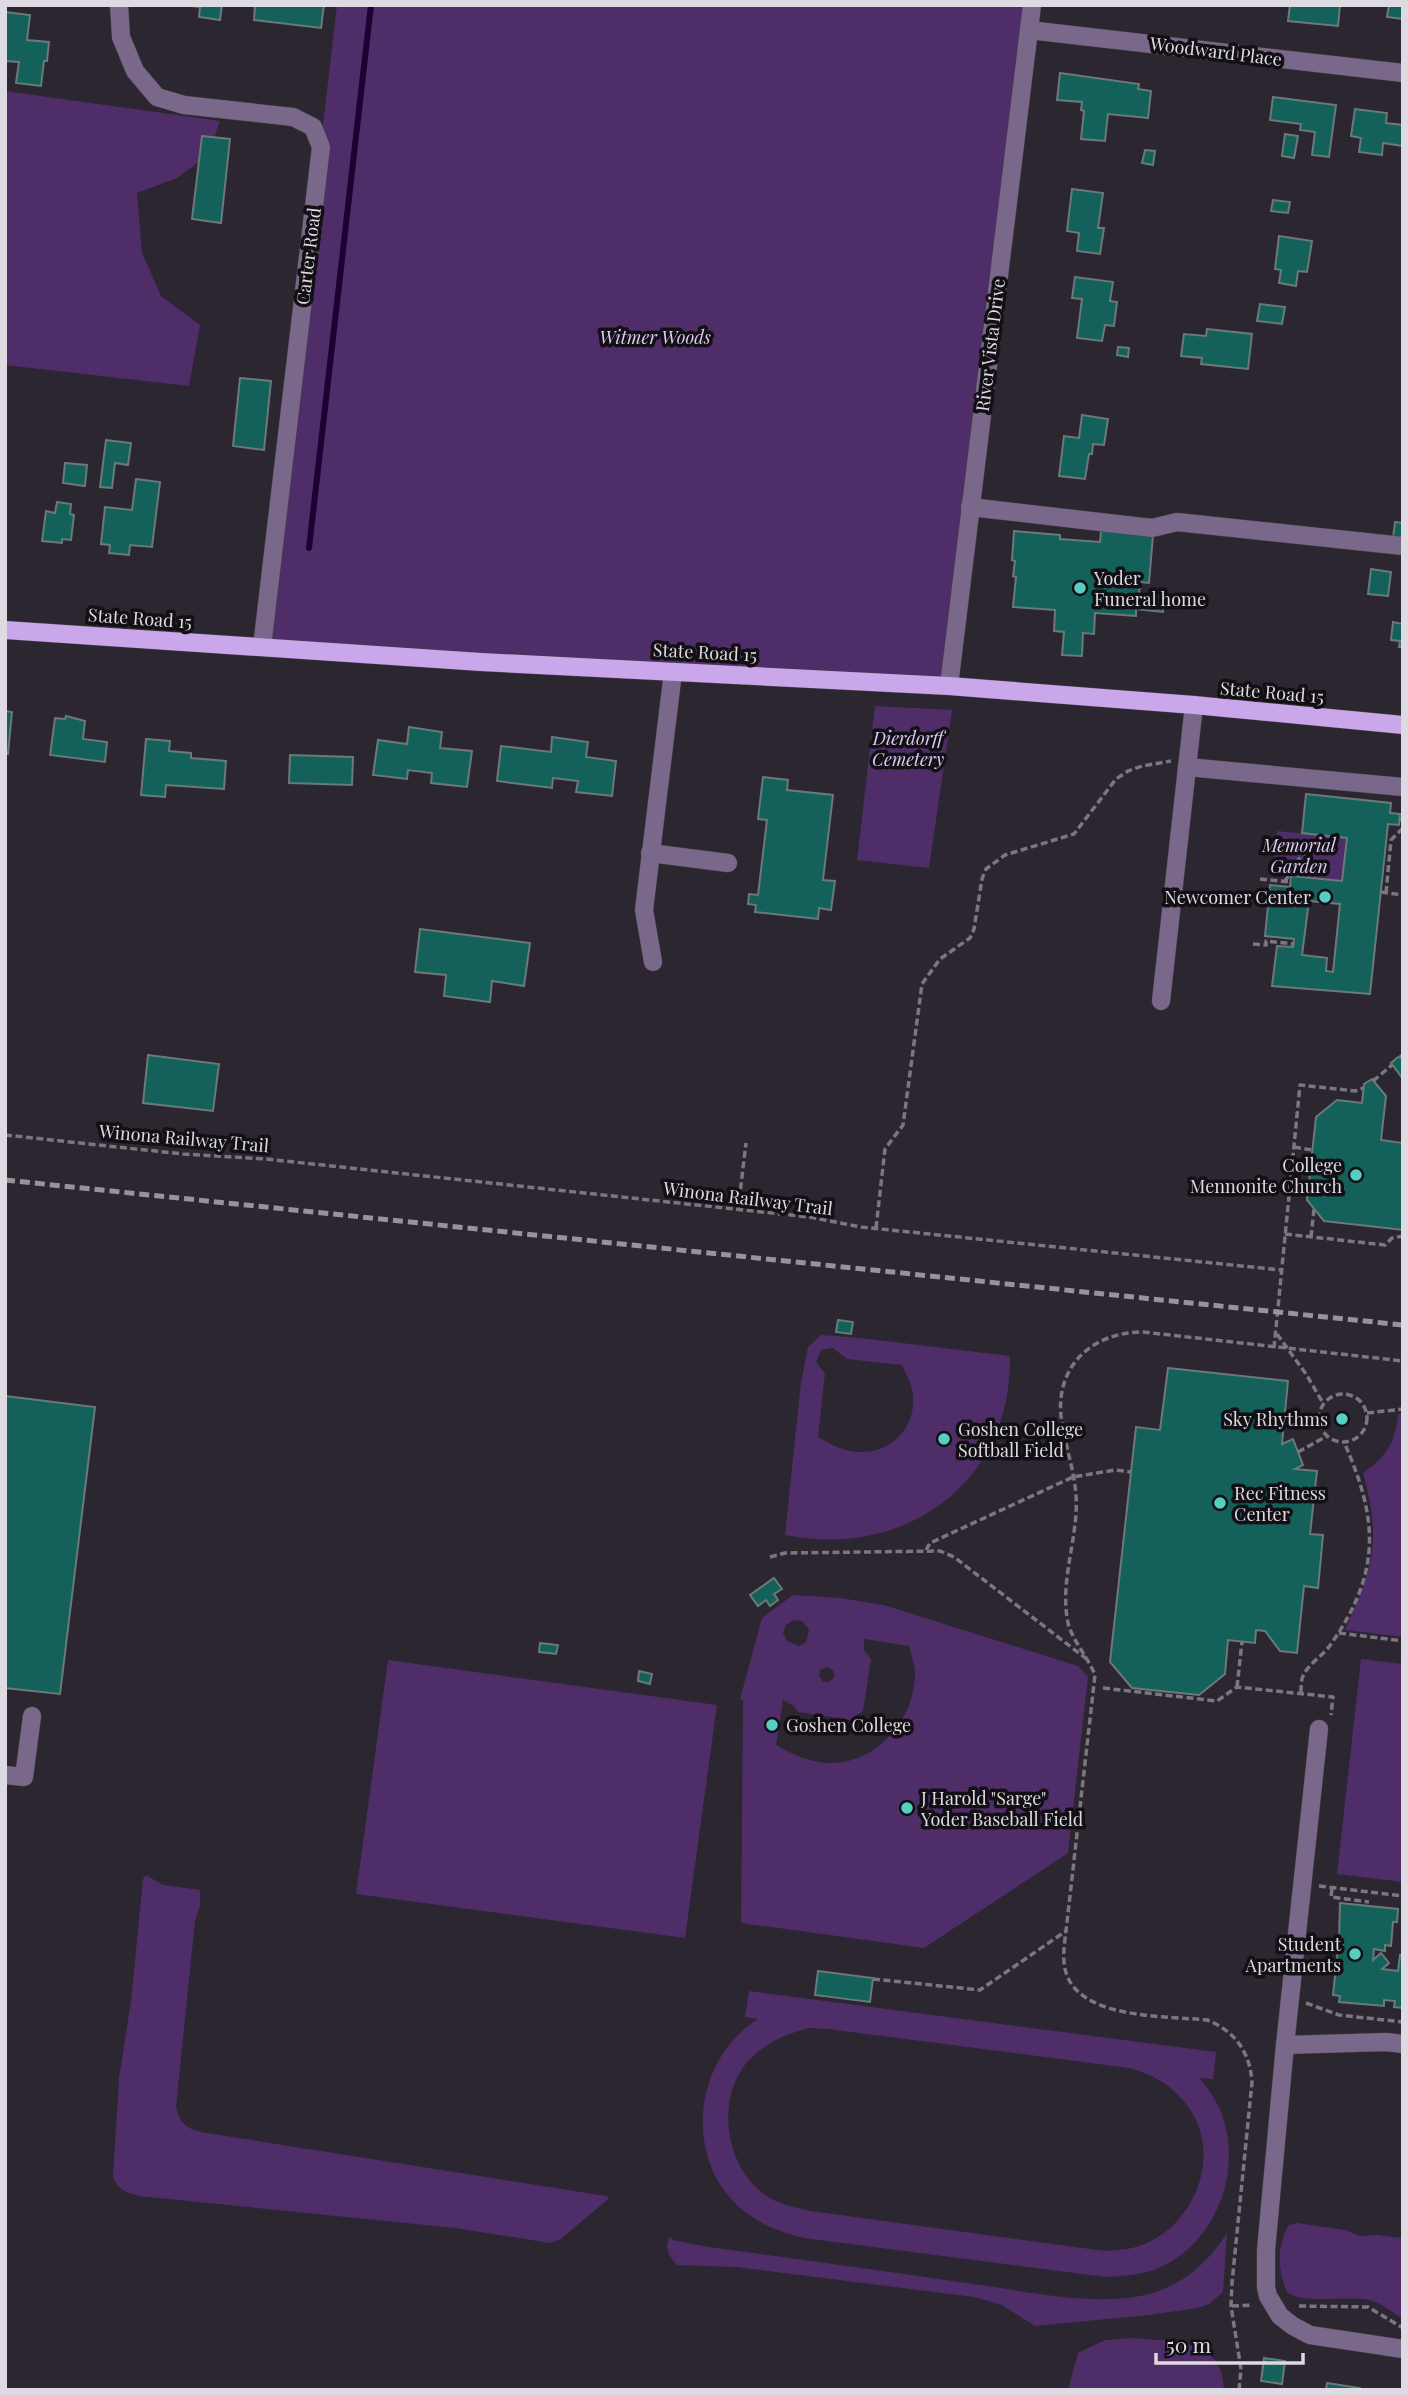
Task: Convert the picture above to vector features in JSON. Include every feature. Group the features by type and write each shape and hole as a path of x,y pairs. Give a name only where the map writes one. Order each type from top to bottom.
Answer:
{"main road":[{"name":"State Road 15","path":"5,630 673,672 949,686 1403,725"}],"street":[{"name":"Carter Road","path":"119,5 121,37 135,71 157,97 184,105 293,117 313,127 321,147 262,647"},
{"name":"River Vista Drive","path":"949,686 1031,5"},
{"name":"Woodward Place","path":"1028,30 1403,73"},
{"path":"970,507 1152,528 1177,522 1403,546"},
{"path":"653,962 644,911 673,672"},
{"path":"1161,1001 1194,705"},
{"path":"1187,763 1403,787"},
{"path":"650,853 727,863"},
{"path":"5,1775 24,1777 32,1716"},
{"path":"1325,1727 1303,1884 1285,2045 1265,2272 1268,2296 1286,2321 1310,2335 1403,2349"},
{"path":"1285,2045 1386,2042 1403,2044"}],"path":[{"path":"876,1228 885,1149 903,1125 922,984 940,959 970,938 986,869 1005,855 1074,834 1116,779 1128,771 1155,763 1187,763"},
{"path":"1403,828 1391,840 1383,892 1403,895"},
{"path":"1260,878 1288,882 1294,865 1302,856 1324,844 1328,836"},
{"path":"1253,944 1266,945 1266,941 1294,944"},
{"path":"1373,1081 1392,1065"},
{"path":"1274,1348 1300,1086 1355,1091 1364,1088"},
{"name":"Winona Railway Trail","path":"5,1135 183,1154 266,1159 810,1217 876,1228 1282,1270"},
{"path":"738,1210 746,1143"},
{"path":"1294,1147 1312,1150"},
{"path":"1311,1237 1314,1209"},
{"path":"1285,1234 1385,1245 1392,1238 1403,1236"},
{"path":"1239,2390 1241,2369 1231,2306 1252,2082 1252,2070 1247,2057 1233,2035 1213,2023 1119,2011 1090,2001 1077,1992 1069,1979 1064,1960 1094,1675 1090,1661 1068,1623 1066,1601 1076,1496 1061,1417 1062,1391 1066,1377 1084,1351 1114,1335 1143,1332 1403,1361"},
{"path":"1275,1332 1324,1404"},
{"path":"1344,1394 1359,1400 1367,1413 1364,1429 1352,1440 1344,1442 1328,1436 1319,1418 1324,1404 1336,1395 1344,1394"},
{"path":"1367,1413 1403,1409"},
{"path":"1298,1452 1328,1436"},
{"path":"1301,1693 1303,1676 1329,1647 1348,1616 1363,1579 1371,1541 1364,1494 1344,1442"},
{"path":"926,1550 930,1543 1073,1477 1115,1471 1131,1472"},
{"path":"770,1557 785,1553 940,1551 954,1557 1090,1661"},
{"path":"1338,1633 1403,1641"},
{"path":"1237,1686 1242,1642"},
{"path":"1103,1688 1217,1701 1237,1686 1333,1697 1325,1727"},
{"path":"1303,1884 1403,1896"},
{"path":"1332,1888 1331,1897 1369,1904 1370,1893"},
{"path":"873,1979 975,1991 985,1987 1066,1931"},
{"path":"1290,2002 1313,2005 1339,2015 1403,2022"},
{"path":"1231,2306 1368,2307 1403,2328"}],"green space":[{"name":"Witmer Woods","path":"337,5 1032,5 949,686 262,647"},
{"path":"5,91 220,121 208,155 177,178 137,193 142,253 161,296 200,325 189,386 5,365"},
{"name":"Dierdorff Cemetery","path":"875,706 952,710 929,868 857,860"},
{"name":"Memorial Garden","path":"1277,831 1347,838 1342,881 1272,874"},
{"name":"Goshen College Softball Field","path":"821,1335 1010,1356 1006,1401 993,1441 972,1475 944,1502 910,1522 871,1535 829,1539 785,1535 801,1382 808,1347","holes":["833,1348 847,1359 902,1365 911,1384 913,1408 910,1419 899,1437 881,1449 853,1452 818,1437 825,1374 816,1362 821,1350"]},
{"path":"1398,1414 1403,1414 1403,1637 1345,1630 1362,1589 1372,1554 1372,1518 1363,1473 1384,1455 1395,1433"},
{"name":"J Harold \"Sarge\" Yoder Baseball Field","path":"793,1595 840,1598 884,1605 1078,1666 1088,1677 1068,1853 924,1948 741,1923 743,1700 740,1699 762,1618","holes":["794,1620 802,1621 809,1630 806,1642 799,1646 787,1641 783,1633 786,1625","864,1639 909,1646 915,1670 913,1690 909,1706 891,1734 865,1755 832,1763 803,1758 776,1745 783,1700 794,1706 798,1712 850,1720 863,1711 871,1659 864,1650","831,1668 834,1678 823,1682 819,1675 820,1670"]},
{"path":"1361,1659 1403,1664 1403,1882 1337,1874"},
{"path":"388,1660 717,1705 685,1938 356,1894"},
{"path":"146,1875 163,1885 200,1890 176,2107 186,2126 207,2133 606,2196 609,2197 607,2200 561,2239 550,2243 455,2228 139,2196 123,2190 113,2177 119,2078 131,2001 143,1879"},
{"path":"749,1991 1216,2052 1213,2079 1200,2078 1220,2109 1228,2137 1226,2183 1219,2206 1208,2226 1193,2244 1175,2259 1148,2272 1106,2277 804,2238 777,2230 744,2211 720,2184 709,2160 703,2134 709,2082 721,2057 737,2036 758,2019 745,2017","holes":["809,2028 1129,2068 1154,2077 1181,2098 1197,2123 1203,2143 1199,2183 1180,2218 1165,2232 1132,2248 1105,2251 811,2211 770,2198 754,2186 742,2170 734,2151 728,2111 732,2091 740,2073 752,2057 772,2042"]},
{"path":"1297,2223 1345,2230 1359,2236 1403,2238 1403,2319 1369,2300 1303,2298 1287,2292 1281,2275 1280,2249 1289,2225"},
{"path":"1227,2233 1223,2292 1209,2304 1149,2315 1035,2326 1002,2305 974,2297 736,2267 677,2265 667,2249 670,2237 673,2240 709,2247 1056,2296 1101,2299 1145,2295 1171,2286 1202,2264"},
{"path":"1133,2338 1179,2342 1205,2351 1215,2360 1224,2390 1068,2390 1078,2353 1105,2340"}],"building":[{"path":"222,5 220,20 199,17 200,7 191,6"},
{"path":"255,5 324,5 321,28 254,20"},
{"path":"1290,5 1340,5 1338,26 1288,21"},
{"path":"1389,5 1403,5 1403,19 1387,17"},
{"path":"5,12 30,15 27,40 49,42 41,86 16,83 19,62 5,61"},
{"path":"1060,73 1139,84 1138,89 1151,91 1148,118 1108,114 1105,141 1081,139 1084,111 1081,110 1082,102 1057,100"},
{"path":"1273,97 1336,105 1329,157 1312,155 1315,132 1300,130 1301,124 1270,120"},
{"path":"1355,109 1387,113 1386,123 1403,125 1403,146 1383,143 1382,155 1359,152 1361,138 1351,136"},
{"path":"1285,134 1298,136 1294,158 1282,156"},
{"path":"202,136 230,139 221,223 192,219"},
{"path":"1145,150 1155,151 1153,165 1142,163"},
{"path":"1072,189 1103,193 1098,228 1104,228 1100,254 1077,251 1079,233 1067,231"},
{"path":"1273,200 1290,202 1288,213 1271,211"},
{"path":"1279,236 1312,241 1307,272 1298,271 1296,286 1279,283 1281,270 1275,269"},
{"path":"1075,277 1113,282 1110,301 1117,302 1114,326 1105,325 1102,341 1077,338 1082,299 1072,298"},
{"path":"1260,304 1285,307 1282,324 1257,321"},
{"path":"1207,329 1252,334 1248,369 1201,364 1202,358 1181,356 1184,334 1206,336"},
{"path":"1118,347 1129,348 1128,357 1117,355"},
{"path":"240,378 271,381 264,450 233,446"},
{"path":"1082,415 1108,419 1104,445 1093,444 1085,479 1059,476 1064,436 1079,438"},
{"path":"106,440 131,443 128,465 115,463 112,488 100,487"},
{"path":"65,463 87,465 85,486 63,483"},
{"path":"136,479 160,482 152,547 130,545 129,555 109,553 110,545 101,544 105,507 132,510"},
{"path":"57,502 71,504 70,514 74,515 71,540 62,539 62,543 42,541 46,511 55,513"},
{"path":"1395,522 1403,523 1403,540 1393,538"},
{"path":"1014,531 1100,542 1101,531 1153,535 1149,583 1140,582 1139,595 1164,597 1163,612 1136,609 1136,616 1095,613 1094,634 1083,633 1082,656 1062,655 1064,632 1054,631 1055,610 1013,607 1016,577 1013,576 1015,561 1012,560"},
{"path":"1371,569 1391,572 1388,596 1368,594"},
{"path":"1393,622 1403,624 1403,647 1399,647 1400,641 1391,640"},
{"path":"5,711 12,712 8,754 5,754"},
{"path":"66,716 85,721 83,739 107,742 105,762 50,755 55,718 65,719"},
{"path":"409,727 442,732 440,748 472,751 467,787 431,783 432,773 408,770 407,779 373,775 378,740 407,744"},
{"path":"552,737 588,742 586,757 616,761 612,796 576,792 578,781 553,778 552,788 497,781 501,746 551,752"},
{"path":"146,739 170,741 169,751 191,753 191,758 226,761 224,789 166,785 165,797 141,795"},
{"path":"290,755 353,757 352,785 289,783"},
{"path":"763,777 788,780 787,790 833,795 823,880 835,881 831,910 819,908 818,919 755,912 756,905 748,904 749,894 758,895 767,820 758,819"},
{"name":"Newcomer Center","path":"1306,794 1391,803 1390,813 1400,814 1399,825 1388,824 1370,994 1272,986 1277,946 1293,947 1294,939 1265,936 1270,885 1290,887 1291,876 1342,881 1347,838 1302,833","holes":["1309,901 1340,904 1333,972 1326,971 1327,958 1302,955"]},
{"path":"420,929 530,943 524,986 492,981 490,1002 444,996 446,975 415,972"},
{"path":"148,1055 219,1064 213,1111 143,1103"},
{"path":"1398,1057 1403,1058 1403,1079 1391,1063"},
{"name":"College Mennonite Church","path":"1372,1079 1386,1096 1381,1140 1403,1143 1403,1230 1324,1221 1307,1200 1316,1117 1337,1100 1362,1103 1364,1084"},
{"path":"838,1320 853,1322 851,1334 836,1332"},
{"name":"Rec Fitness Center","path":"1168,1368 1288,1381 1282,1444 1293,1439 1303,1465 1295,1469 1317,1471 1310,1534 1323,1535 1318,1588 1304,1586 1297,1653 1280,1651 1265,1631 1256,1630 1255,1643 1228,1640 1225,1674 1199,1695 1132,1688 1110,1662 1136,1427 1160,1430"},
{"path":"5,1396 95,1407 60,1694 5,1688"},
{"path":"774,1578 782,1589 774,1594 778,1600 770,1606 766,1600 758,1606 750,1595"},
{"path":"540,1643 558,1645 556,1654 539,1652"},
{"path":"639,1671 652,1674 650,1684 638,1681"},
{"name":"Student Apartments","path":"1340,1903 1398,1909 1397,1922 1393,1922 1391,1946 1385,1945 1385,1951 1374,1949 1373,1960 1381,1953 1389,1963 1382,1969 1398,1971 1400,1955 1403,1955 1403,2008 1394,2007 1395,2001 1384,2000 1384,2006 1339,2002 1340,1996 1333,1995 1338,1949 1343,1950 1343,1943 1339,1942"},
{"path":"818,1971 873,1978 870,2002 815,1995"},
{"path":"1264,2358 1285,2361 1282,2384 1261,2381"},
{"path":"1327,2383 1360,2388 1360,2390 1326,2390"}],"waterway":[{"path":"309,548 371,5"}],"railway":[{"path":"5,1180 1403,1325"}],"place":[{"name":"Yoder Funeral home","path":"1080,588"},
{"name":"Newcomer Center","path":"1325,897"},
{"name":"College Mennonite Church","path":"1356,1175"},
{"name":"Sky Rhythms","path":"1342,1419"},
{"name":"Goshen College Softball Field","path":"944,1439"},
{"name":"Rec Fitness Center","path":"1220,1503"},
{"name":"Goshen College","path":"772,1725"},
{"name":"J Harold \"Sarge\" Yoder Baseball Field","path":"907,1808"},
{"name":"Student Apartments","path":"1355,1954"}]}
